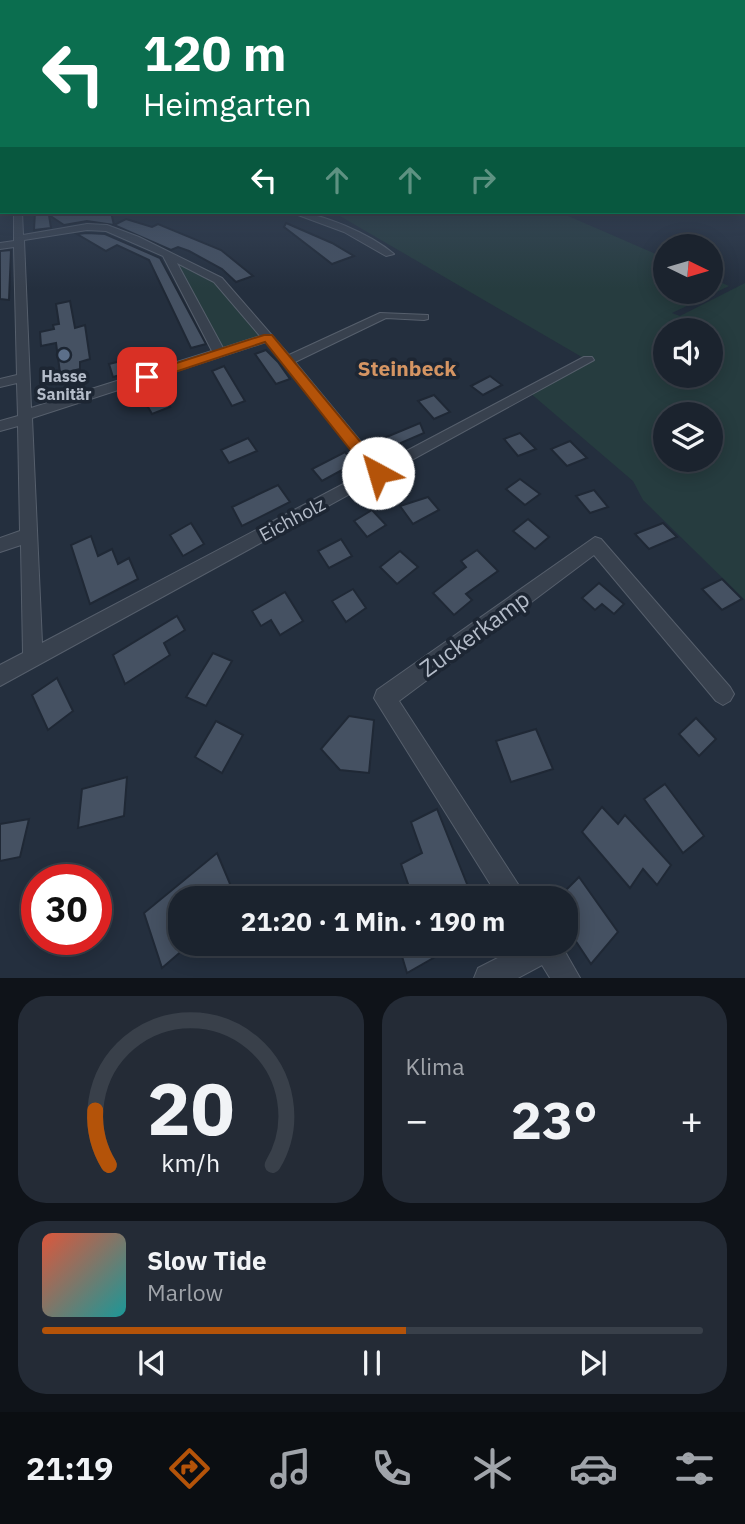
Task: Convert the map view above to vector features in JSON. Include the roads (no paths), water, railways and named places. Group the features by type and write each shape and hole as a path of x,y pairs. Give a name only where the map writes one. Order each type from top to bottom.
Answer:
{"street":[{"path":"18,214 33,658"},
{"path":"300,214 347,230 389,254"},
{"path":"0,246 88,227 107,228 218,280 268,337 378,473"},
{"path":"167,254 220,354"},
{"path":"287,361 384,315 424,317"},
{"path":"0,426 268,337"},
{"name":"Eichholz","path":"0,676 588,360"},
{"path":"0,383 23,378"},
{"path":"0,545 29,536"},
{"name":"Zuckerkamp","path":"506,886 385,698 594,544 723,694"},
{"path":"488,978 527,956"},
{"path":"552,956 566,978"}],"place":[{"name":"Hasse Sanitär","path":"64,355"}],"district":[{"name":"Steinbeck","path":"407,368"}]}
